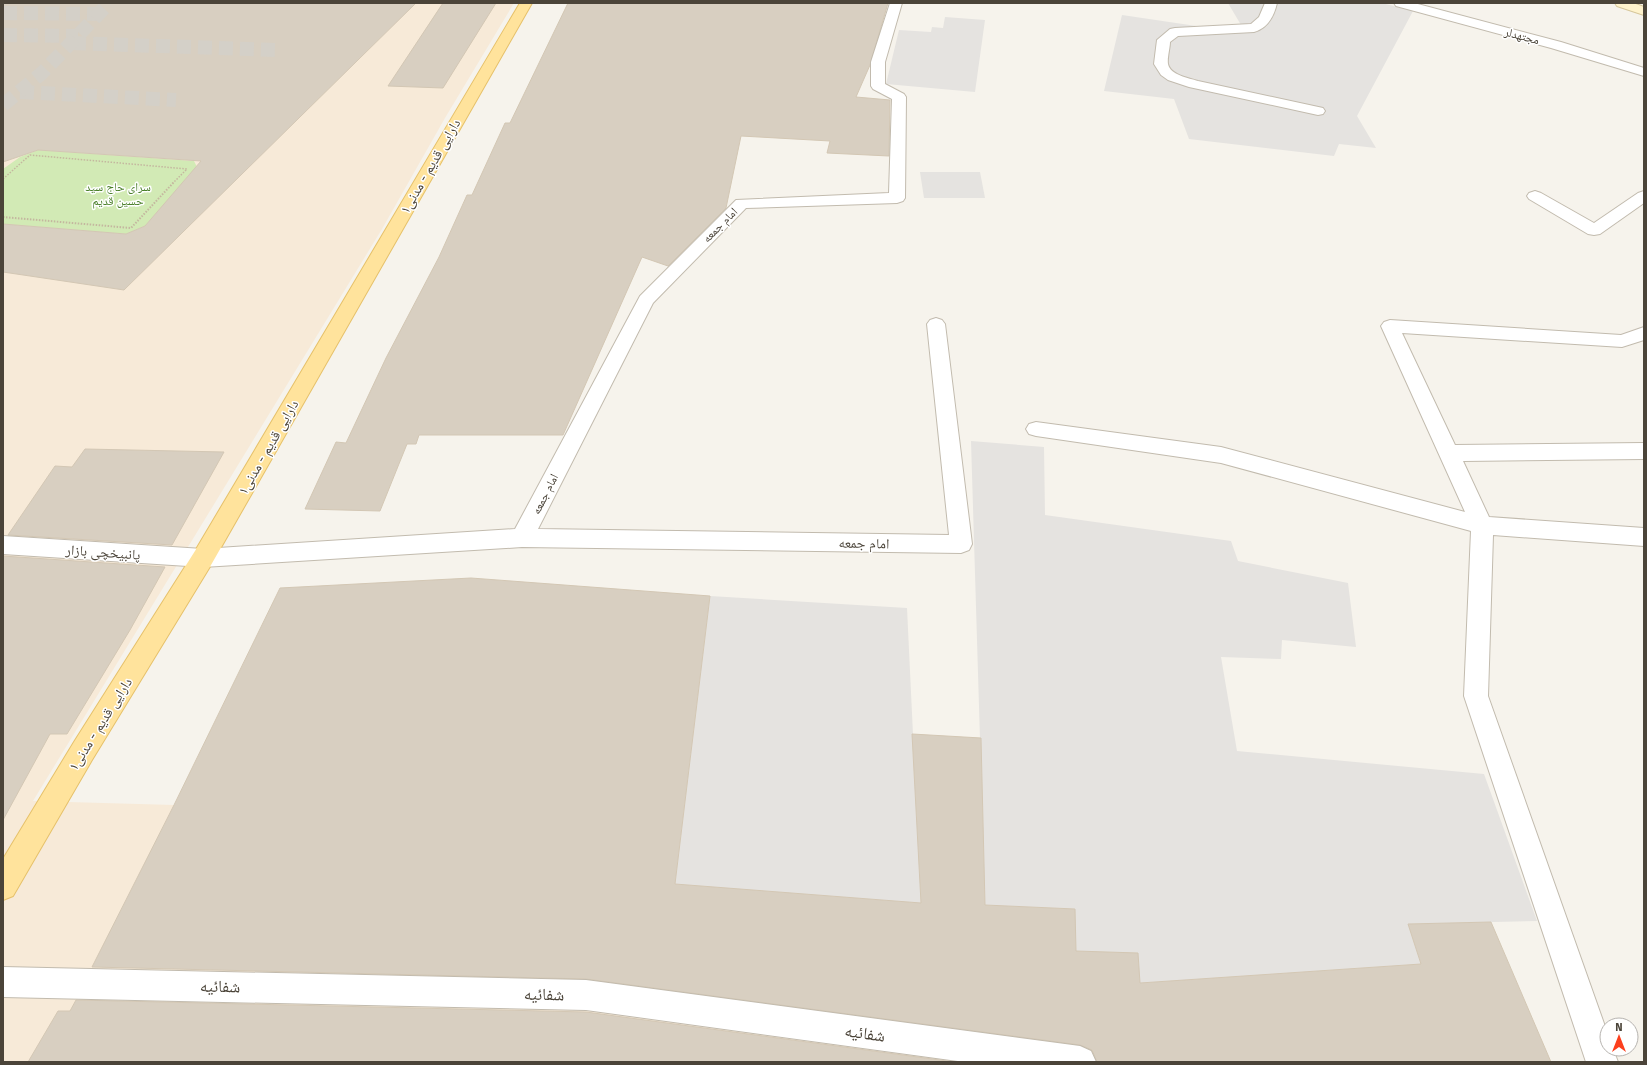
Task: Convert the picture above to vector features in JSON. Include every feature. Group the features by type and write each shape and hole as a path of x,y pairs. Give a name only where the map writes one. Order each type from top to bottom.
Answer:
{"main road":[{"name":"دارایی قدیم - مدنی۱","path":"3,886 83,750 203,558 526,3"},
{"path":"1621,3 1644,11"}],"street":[{"name":"امام جمعه","path":"522,538 646,300 742,203 897,198 900,97 878,86 878,62 896,3"},
{"path":"1271,3 1265,20 1254,28 1175,32 1164,40 1160,64 1166,72 1173,77 1194,84 1318,111"},
{"name":"مجتهدلر","path":"1400,3 1556,45 1644,72"},
{"path":"1535,196 1594,230 1644,196"},
{"name":"امام جمعه","path":"203,558 522,538 961,544 936,324"},
{"path":"1602,1062 1476,696 1482,525 1390,326 1622,341 1644,333"},
{"path":"1036,429 1221,455 1482,525 1644,537"},
{"path":"1448,453 1644,451"},
{"name":"پانبیخچی بازار","path":"3,545 203,558"},
{"name":"شفائیه","path":"3,982 586,994 1080,1062"}],"path":[{"path":"3,179 30,155 187,168 130,228 3,217"}],"shaded area":[{"path":"3,3 514,3 445,118 382,229 33,801 174,805 675,884 921,903 912,734 981,738 986,905 1075,909 1138,953 1140,983 1420,964 1408,924 1551,1062 3,1062"},
{"path":"1228,3 1382,3 1413,11 1357,116 1376,148 1339,144 1334,156 1189,139 1174,99 1104,91 1122,15 1203,27 1241,25"},
{"path":"945,17 985,20 975,92 886,84 899,30 931,32 932,27 943,28"},
{"path":"920,172 980,172 985,198 924,198"},
{"path":"971,441 1044,447 1045,515 1231,541 1238,561 1348,583 1356,647 1282,640 1281,659 1221,657 1237,751 1484,774 1537,921 1408,924 1421,964 1140,983 1138,953 1076,951 1074,909 985,905"},
{"path":"710,596 907,608 921,903 675,884"}],"green space":[{"name":"سرای حاج سید حسین قدیم","path":"38,150 194,161 198,169 164,209 159,210 145,226 126,234 3,224 3,169 20,157"}],"building":[{"path":"3,3 416,3 124,290 3,272 3,224 126,234 145,226 201,161 38,150 3,162"},
{"path":"443,3 496,3 443,88 388,86"},
{"path":"568,3 888,3 870,65 856,97 890,100 889,156 827,153 830,141 741,136 726,208 668,266 642,257 563,435 419,435 416,444 407,444 380,511 305,509 336,442 346,443 386,358 439,257 467,195 472,195 505,123 510,123"},
{"path":"85,449 224,452 172,545 8,535 55,466 72,467"},
{"path":"3,556 165,567 130,630 67,734 50,734 3,820"},
{"path":"471,578 710,596 675,884 921,903 912,734 981,738 985,905 1075,909 1076,951 1138,953 1140,983 1421,964 1408,924 1491,922 1551,1062 1097,1062 1092,1050 1080,1045 586,979 92,967 174,805 280,588"},
{"path":"76,1000 586,1012 954,1062 28,1062 58,1011 70,1011"}],"tunnel":[{"path":"98,14 109,3"},
{"path":"3,13 98,14"},
{"path":"77,36 98,14"},
{"path":"3,35 77,36"},
{"path":"3,105 42,73 77,36"},
{"path":"72,43 276,50"},
{"path":"20,92 176,100"}]}
